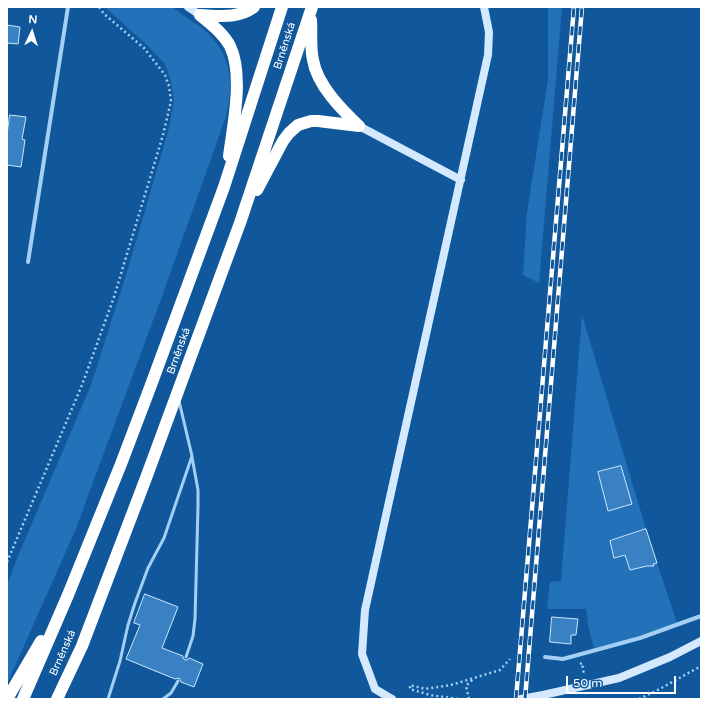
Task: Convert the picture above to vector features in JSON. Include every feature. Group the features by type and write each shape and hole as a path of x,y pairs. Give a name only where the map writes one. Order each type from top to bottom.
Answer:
{"highway":[{"path":"200,15 238,15 247,12 254,7"},
{"name":"Brněnská","path":"68,594 143,407 224,188 282,7"},
{"path":"312,8 312,45 315,69 319,78 342,110 359,126"},
{"name":"Brněnská","path":"57,699 82,646 178,392 240,223 312,8"},
{"path":"200,15 217,29 230,46 236,68 236,96 224,188"},
{"path":"240,223 283,141 293,129 298,125 311,121 359,126"},
{"path":"7,699 68,594"},
{"path":"23,699 68,594"}],"street":[{"path":"28,262 68,7"},
{"path":"188,7 200,15"},
{"path":"392,699 375,689 362,654 365,610 488,55 489,32 484,7"},
{"path":"359,126 461,180"},
{"path":"545,657 563,659 640,638 701,616"},
{"path":"521,699 543,696 619,678 670,657 701,641"}],"lane":[{"path":"178,392 198,490 195,619 193,636 186,657"},
{"path":"108,699 120,661 128,625 135,603 148,568 164,538 192,456"},
{"path":"163,699 171,693 178,680"}],"path":[{"path":"7,562 82,384 114,297 163,135 171,100 169,86 165,75 144,48 104,14 99,7"},
{"path":"458,699 430,695 410,689 410,685 425,689 450,685 500,670 510,659"},
{"path":"574,664 582,663 585,677"},
{"path":"639,699 701,666"},
{"path":"469,699 466,686 474,678"}],"shaded area":[{"path":"105,7 172,7 202,28 220,48 228,70 230,94 225,119 165,288 75,531 7,684 7,585 91,385 127,272 168,132 174,100 171,81 165,64 146,44"},
{"path":"548,7 562,7 539,283 523,275 527,213 548,79"},
{"path":"582,315 646,529 610,541 614,557 625,555 630,570 654,566 653,564 657,563 677,623 623,641 594,648 587,622 586,609 547,609 550,582 561,581"}],"building":[{"path":"7,25 20,27 18,44 7,43"},
{"path":"10,115 26,117 22,139 25,140 21,167 7,165 7,135"},
{"path":"621,466 632,504 608,511 598,472"},
{"path":"646,529 657,563 653,564 654,566 630,570 625,555 614,558 610,541"},
{"path":"145,594 178,607 162,648 183,656 185,660 189,658 203,664 194,687 181,682 179,678 175,679 126,659 140,625 134,623"},
{"path":"552,617 578,619 576,635 571,635 571,644 550,642"}],"railway":[{"path":"516,699 574,7"},
{"path":"525,699 582,7"}]}
